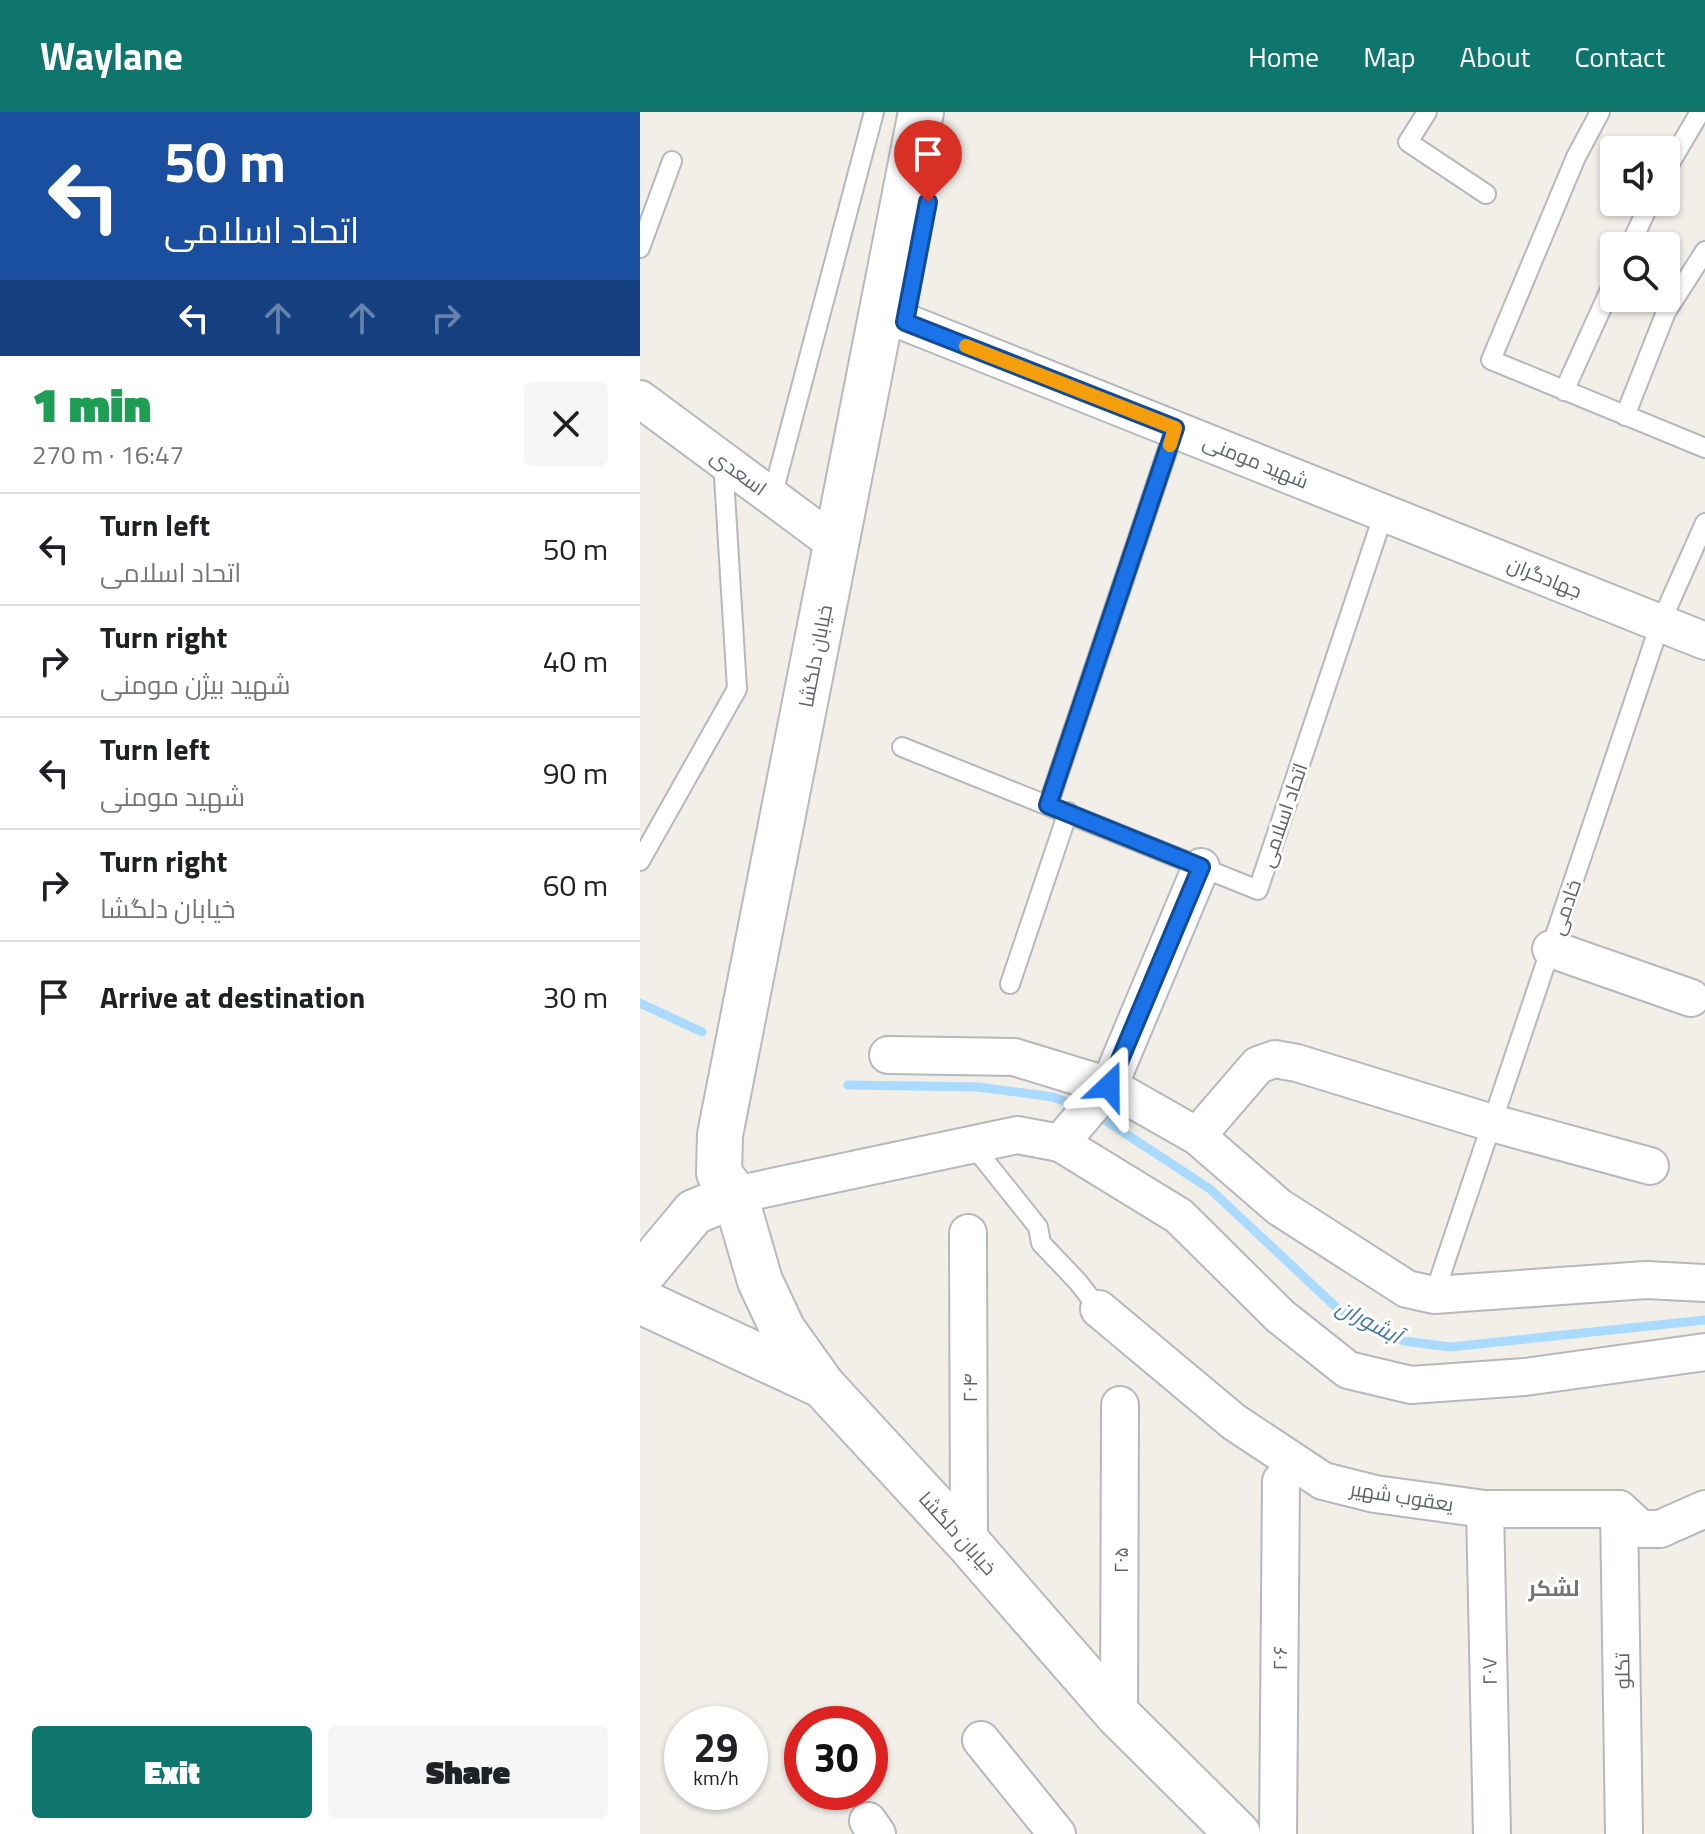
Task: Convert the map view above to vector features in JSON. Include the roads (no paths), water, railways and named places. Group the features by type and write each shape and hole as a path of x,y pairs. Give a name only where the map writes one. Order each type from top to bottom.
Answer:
{"main road":[{"name":"خیابان دلگشا","path":"921,112 720,1135 719,1173 735,1195 766,1294 783,1330 823,1386 969,1544 1119,1716 1238,1834"},
{"name":"خیابان دلگشا","path":"735,1195 740,1132 945,112"},
{"path":"640,1277 694,1212 735,1195"},
{"path":"640,1301 823,1386"}],"street":[{"name":"شهید مومنی","path":"905,322 1384,513"},
{"name":"اسعدی","path":"640,399 837,545"},
{"name":"جهادگران","path":"1384,513 1705,641"},
{"path":"1060,1143 1109,1086 1201,867"},
{"path":"1551,949 1691,998"},
{"path":"888,1055 1014,1057 1109,1086 1197,1136 1279,1207 1407,1289 1434,1295 1619,1281 1705,1283"},
{"path":"1197,1136 1258,1065 1275,1059 1650,1166"},
{"path":"735,1195 1017,1135 1060,1143 1179,1216 1280,1316 1348,1370 1411,1385 1525,1377 1705,1352"},
{"name":"۲۰۴","path":"968,1233 969,1544"},
{"name":"یعقوب شهیر","path":"1099,1309 1234,1422 1323,1481 1375,1494 1485,1509 1619,1509"},
{"name":"۲۰۵","path":"1119,1716 1120,1405"},
{"name":"۲۰۶","path":"1278,1834 1281,1481"},
{"name":"۲۰۷","path":"1485,1509 1492,1834"},
{"path":"1619,1509 1641,1529 1660,1529 1705,1509"},
{"name":"تکلو","path":"1619,1509 1624,1834"},
{"path":"981,1740 1057,1834"}],"lane":[{"path":"772,497 874,112"},
{"path":"1427,112 1408,142 1486,194"},
{"path":"1600,112 1576,157 1491,360 1705,448"},
{"path":"1680,146 1700,112"},
{"path":"640,248 672,161"},
{"path":"1625,416 1666,312 1705,251"},
{"path":"1564,391 1600,312"},
{"path":"1048,805 1175,428"},
{"path":"640,861 737,689 723,461"},
{"name":"اتحاد اسلامی","path":"902,747 1258,890 1384,513"},
{"name":"خادمی","path":"1434,1295 1660,624 1705,523"},
{"path":"1010,984 1068,812"},
{"path":"968,1146 1038,1227 1041,1243 1099,1309"}],"waterway":[{"name":"آبشوران","path":"640,1003 702,1032"},
{"name":"آبشوران","path":"848,1085 978,1087 1064,1101"},
{"name":"آبشوران","path":"1097,1115 1210,1189 1338,1309 1404,1341 1450,1347 1705,1320"}],"district":[{"name":"لشکر","path":"1554,1588"}]}
